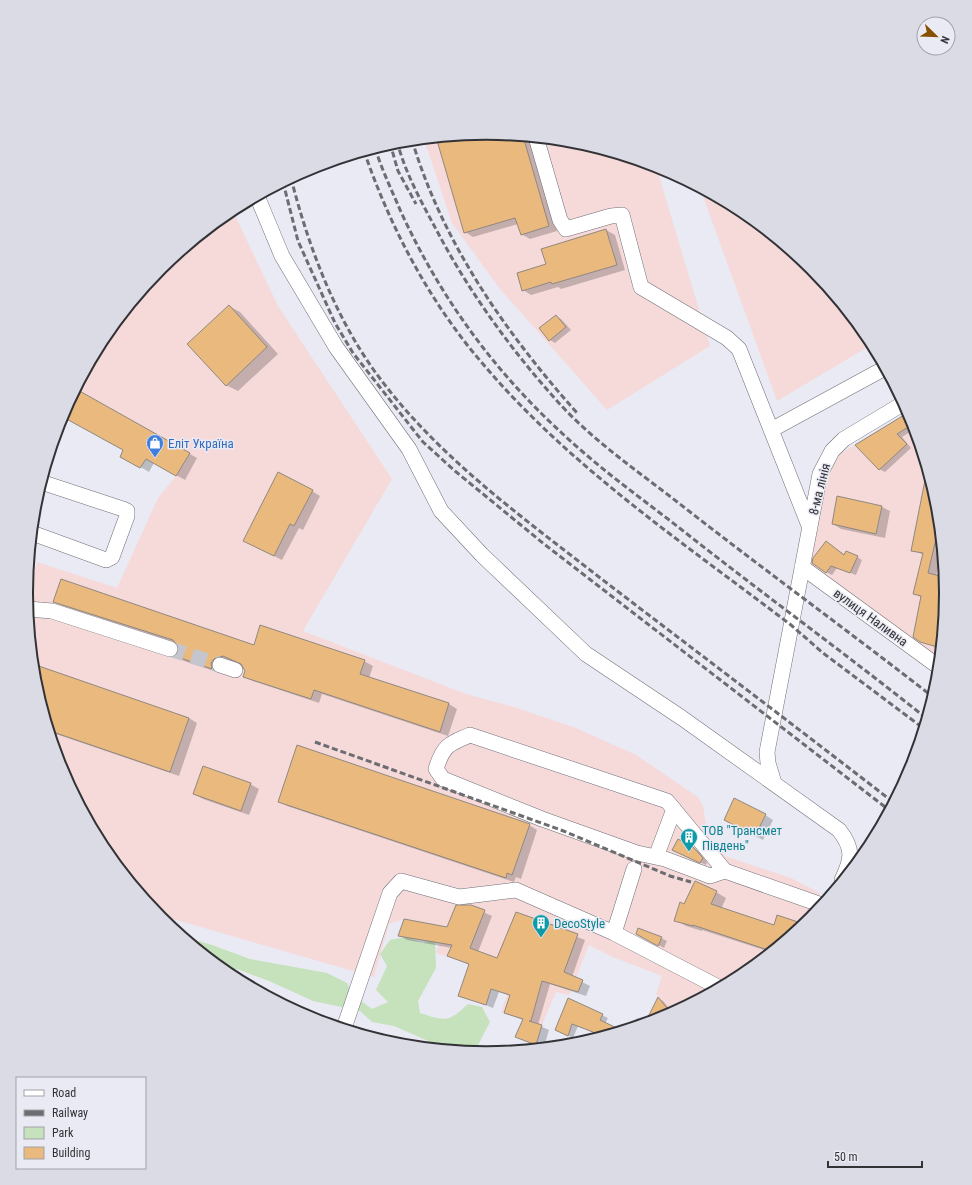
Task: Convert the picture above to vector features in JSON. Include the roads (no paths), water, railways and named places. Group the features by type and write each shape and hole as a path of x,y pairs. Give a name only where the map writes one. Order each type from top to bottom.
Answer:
{"street":[{"path":"538,142 560,220 566,230 611,216 622,215 641,287 728,338 739,349 810,528"},
{"path":"259,201 282,256 336,346 409,448 442,511 482,555 586,654 682,718 839,830 846,839 850,850 849,863"},
{"path":"771,430 880,370"},
{"name":"8-ма лінія","path":"774,783 770,774 767,752 820,474 832,451 844,439 899,406"},
{"path":"37,535 106,560 112,556 127,516 127,511 123,509 46,484"},
{"name":"вулиця Наливна","path":"802,567 933,663"},
{"path":"34,609 52,611 170,649"},
{"path":"220,665 235,670"},
{"path":"725,871 710,876 656,857 637,853 443,779 436,769 441,753 450,743 470,735 667,801 725,871 816,903"},
{"path":"656,857 674,809"},
{"path":"614,933 634,869"},
{"path":"346,1023 390,893 401,881 459,897 516,890 614,933 713,984"}],"tunnel":[{"path":"170,649 220,665"}],"railway":[{"path":"414,145 425,178 441,215 459,251 480,286 526,351 577,413"},
{"path":"399,148 414,188 450,254 477,298 508,342 541,383 572,417 619,457 928,693"},
{"path":"392,149 398,171 416,204"},
{"path":"377,153 401,212 418,247 437,280 478,342 527,399 554,426 607,472 922,715"},
{"path":"366,156 386,208 399,236 429,290 446,316 483,364 517,401 553,437 630,503 791,625 823,653 919,725"},
{"path":"292,183 305,228 323,277 346,325 373,369 422,428 478,481 538,530 889,799"},
{"path":"284,187 298,241 335,323 353,353 423,442 455,471 544,544 885,807"},
{"path":"315,742 561,830 670,876 691,882"}],"place":[{"name":"Еліт Україна","path":"155,458"},
{"name":"ТОВ \"Трансмет Південь\"","path":"689,852"},
{"name":"DecoStyle","path":"541,938"}]}
